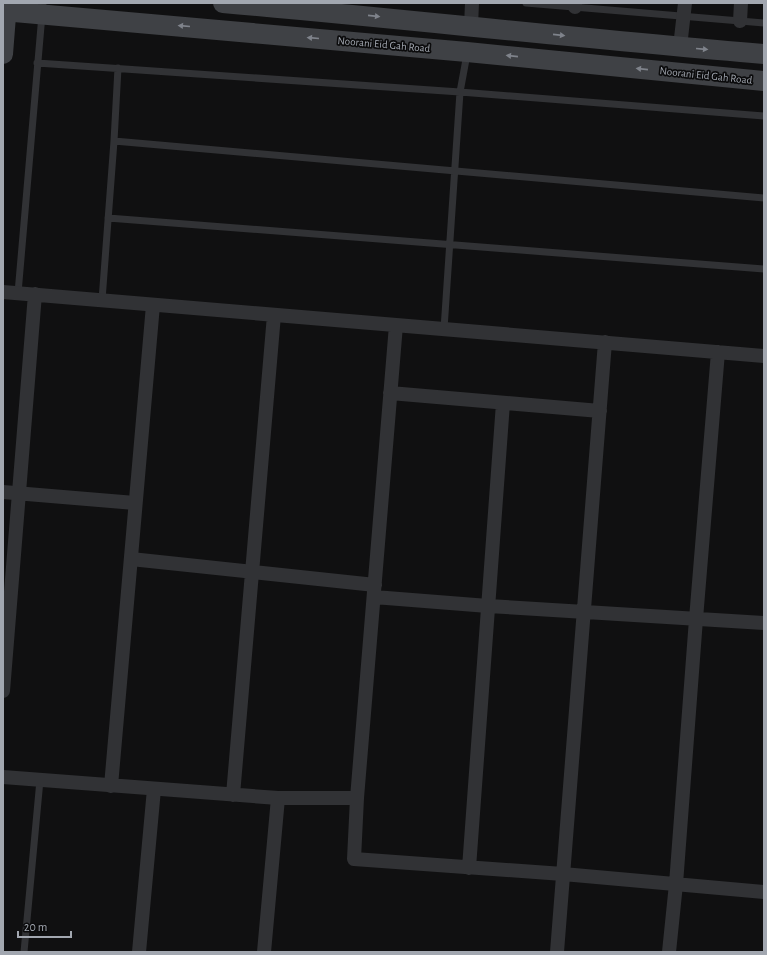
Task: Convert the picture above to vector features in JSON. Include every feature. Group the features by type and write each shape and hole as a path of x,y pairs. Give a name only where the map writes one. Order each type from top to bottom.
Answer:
{"main road":[{"path":"223,3 354,9 470,26 764,54"},
{"path":"3,54 5,8"},
{"name":"Noorani Eid Gah Road","path":"5,8 43,8 764,81"}],"street":[{"path":"470,26 472,3"},
{"path":"740,21 741,3"},
{"path":"680,47 684,10"},
{"path":"3,292 718,352 764,353"},
{"path":"3,691 35,294"},
{"path":"110,786 153,304"},
{"path":"233,795 274,315"},
{"path":"396,325 357,798 354,859 563,874 764,892"},
{"path":"557,952 605,342"},
{"path":"669,952 676,884 718,352"},
{"path":"390,393 600,411"},
{"path":"469,868 503,403"},
{"path":"3,492 136,503"},
{"path":"131,559 252,572 374,591 488,606 764,623"},
{"path":"3,777 278,798 357,798"},
{"path":"139,952 154,789"},
{"path":"264,952 278,798"}],"lane":[{"path":"526,3 684,10 740,21 764,23"},
{"path":"18,293 43,8"},
{"path":"444,329 460,92 467,52"},
{"path":"38,63 460,92 764,116"},
{"path":"102,300 118,68"},
{"path":"114,141 764,198"},
{"path":"108,218 764,269"},
{"path":"24,952 40,780"}]}
